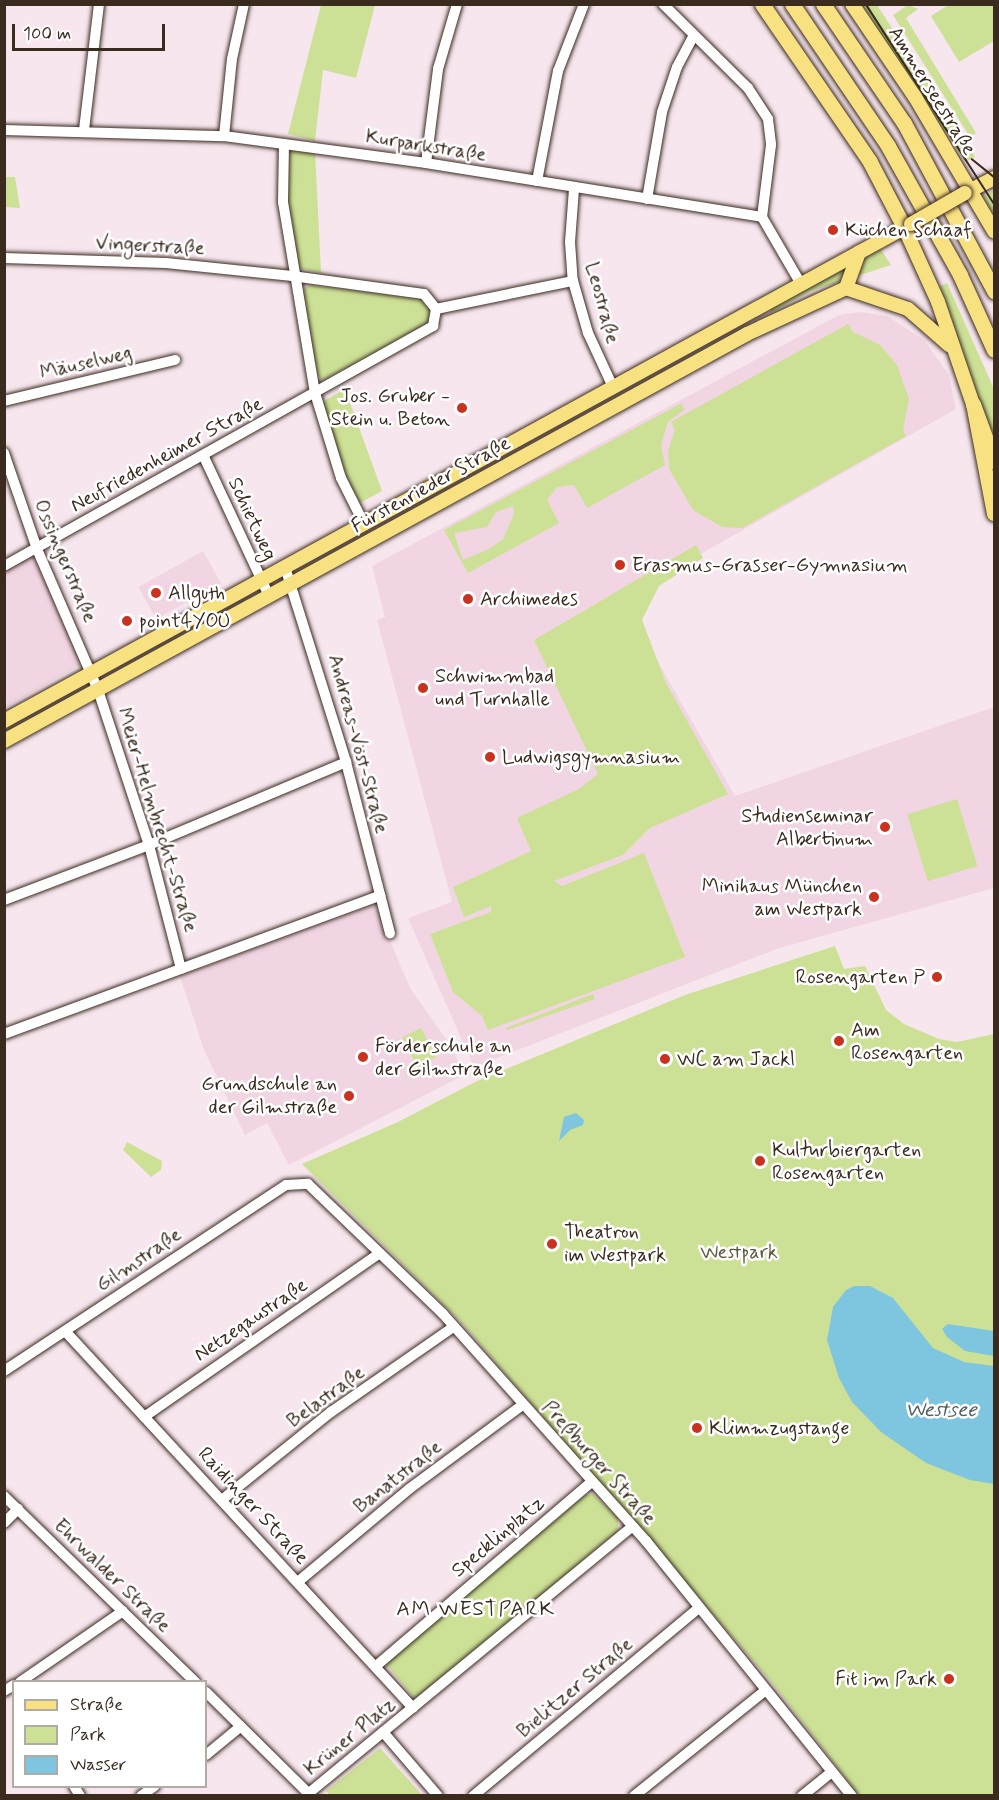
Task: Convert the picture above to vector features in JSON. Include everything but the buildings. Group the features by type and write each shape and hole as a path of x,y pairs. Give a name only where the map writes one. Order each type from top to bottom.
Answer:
{"highway":[{"path":"762,4 864,153 907,225"},
{"path":"792,4 888,146 960,275 994,350"},
{"path":"823,4 904,123 994,291"},
{"path":"973,404 994,461"}],"main road":[{"name":"Ammerseestraße","path":"852,4 915,97 968,192 994,228"},
{"name":"Fürstenrieder Straße","path":"4,741 95,682 285,567 994,178"},
{"path":"907,225 938,302 973,404 994,514"},
{"path":"859,252 846,288 908,309 932,326 954,351"},
{"name":"Fürstenrieder Straße","path":"4,721 95,682 269,596 747,334 846,288"}],"street":[{"path":"84,130 99,4"},
{"path":"224,136 232,59 244,4"},
{"path":"426,163 438,69 457,4"},
{"path":"537,182 558,71 584,4"},
{"path":"663,4 748,88 768,119 771,145 762,217 801,284"},
{"path":"647,199 662,112 677,67 694,36"},
{"name":"Kurparkstraße","path":"4,130 84,130 224,136 426,163 574,189 762,217"},
{"path":"284,144 283,202 292,276 315,393 341,478 364,524"},
{"name":"Leostraße","path":"574,189 570,242 573,281 588,333 613,387"},
{"name":"Vingerstraße","path":"4,258 166,263 292,276 424,294 436,309"},
{"path":"436,309 573,281"},
{"name":"Neufriedenheimer Straße","path":"4,567 204,457 433,326 436,309"},
{"name":"Mäuselweg","path":"4,401 175,360"},
{"name":"Ossingerstraße","path":"4,453 37,549 95,682"},
{"name":"Schietweg","path":"204,457 269,596"},
{"name":"Andreas-Vöst-Straße","path":"285,567 292,583 346,762 390,933"},
{"name":"Meier-Helmbrecht-Straße","path":"95,682 149,845 181,969"},
{"path":"4,900 149,845 346,762"},
{"path":"4,1034 380,896"},
{"name":"Preßburger Straße","path":"295,1183 308,1184 380,1253 452,1328 631,1528 852,1796"},
{"name":"Gilmstraße","path":"4,1371 259,1202 295,1183"},
{"name":"Netzegaustraße","path":"144,1418 380,1253"},
{"name":"Belastraße","path":"224,1499 331,1412 452,1328"},
{"name":"Raidinger Straße","path":"65,1331 144,1418 224,1499 413,1708"},
{"name":"Banatstraße","path":"299,1581 409,1489 521,1406"},
{"name":"Specklinplatz","path":"376,1666 590,1483"},
{"name":"Ehrwalder Straße","path":"4,1496 193,1680"},
{"path":"4,1523 18,1509"},
{"path":"413,1708 631,1528"},
{"name":"Bielitzer Straße","path":"473,1796 699,1608"},
{"path":"23,1680 123,1611"},
{"path":"634,1796 766,1690"},
{"path":"207,1693 310,1794"},
{"name":"Krüner Platz","path":"310,1794 413,1708"},
{"path":"207,1754 241,1726"},
{"path":"383,1732 438,1796"},
{"path":"802,1796 832,1772"}],"shaded area":[{"path":"860,312 887,316 924,340 949,375 956,409 658,578 636,624 735,796 994,707 994,888 779,948 474,1067 408,918 452,902 377,620 385,617 372,566 839,315"},
{"path":"203,551 221,583 156,619 138,587"},
{"path":"33,553 83,663 5,708 4,569"},
{"path":"375,905 410,988 452,1048 464,1075 289,1165 267,1123 245,1135 204,1050 180,976"}],"green space":[{"path":"950,4 994,5 994,41 959,62 931,16"},
{"path":"321,5 375,5 356,78 323,70 315,141 288,134"},
{"path":"861,5 877,5 975,157 965,162"},
{"path":"908,5 918,9 906,18 976,133 970,137 893,15"},
{"path":"290,149 315,151 321,273 297,268 287,203"},
{"path":"4,177 15,177 20,208 5,207"},
{"path":"994,190 994,215 983,197"},
{"path":"880,248 891,265 811,291 771,313 769,309"},
{"path":"947,283 994,389 994,442 940,286"},
{"path":"311,285 421,299 431,311 428,323 322,381 317,373 303,295 304,288"},
{"path":"848,324 853,332 880,345 897,365 909,399 903,430 906,436 742,528 722,527 693,510 669,469 668,450 675,430 671,422"},
{"path":"345,389 382,491 360,503 345,476 323,407 324,401"},
{"path":"682,403 684,410 668,422 661,445 665,465 587,508 574,485 557,487 547,500 559,523 468,573 444,530","holes":["513,506 514,514 503,539 489,549 463,560 454,533 487,527 496,512"]},
{"path":"696,545 703,558 659,586 642,620 666,683 728,794 650,828 623,855 554,881 562,886 644,853 685,957 488,1030 482,1016 453,992 430,934 491,912 491,906 464,917 453,887 531,851 517,818 579,789 598,774 534,640"},
{"path":"957,799 977,866 928,881 907,814"},
{"name":"Westpark","path":"835,946 844,969 865,966 886,1010 904,1024 939,1039 957,1042 994,1034 994,1795 859,1795 773,1684 461,1322 302,1164 398,1122 475,1082 685,995"},
{"path":"593,994 595,999 507,1030 506,1028"},
{"path":"421,1028 436,1057 417,1067 402,1038"},
{"path":"127,1142 162,1161 161,1170 151,1177 123,1150"},
{"path":"593,1494 618,1518 618,1531 416,1700 385,1663 585,1495"},
{"path":"380,1748 422,1795 330,1795 326,1791"}],"water":[{"path":"576,1113 584,1120 583,1125 570,1130 559,1141 564,1117"},
{"name":"Westsee","path":"854,1286 870,1286 893,1298 933,1348 964,1362 994,1366 994,1484 970,1480 926,1463 881,1432 852,1402 839,1378 827,1340 833,1307 846,1290"},
{"path":"948,1324 994,1331 994,1356 965,1351 947,1337 942,1329"}],"tram line":[{"path":"866,4 994,203"},
{"path":"972,159 994,177"}],"place":[{"name":"Küchen Schaaf","path":"833,230"},
{"name":"Jos. Gruber - Stein u. Beton","path":"462,408"},
{"name":"Erasmus-Grasser-Gymnasium","path":"620,565"},
{"name":"Allguth","path":"156,593"},
{"name":"Archimedes","path":"468,599"},
{"name":"point4YOU","path":"127,621"},
{"name":"Schwimmbad und Turnhalle","path":"423,688"},
{"name":"Ludwigsgymnasium","path":"490,757"},
{"name":"Studienseminar Albertinum","path":"885,827"},
{"name":"Minihaus München am Westpark","path":"874,897"},
{"name":"Rosengarten P","path":"937,977"},
{"name":"Am Rosengarten","path":"839,1041"},
{"name":"Förderschule an der Gilmstraße","path":"363,1057"},
{"name":"WC am Jackl","path":"665,1059"},
{"name":"Grundschule an der Gilmstraße","path":"349,1096"},
{"name":"Kulturbiergarten Rosengarten","path":"760,1161"},
{"name":"Theatron im Westpark","path":"552,1244"},
{"name":"Klimmzugstange","path":"697,1428"},
{"name":"Fit im Park","path":"949,1679"}],"district":[{"name":"AM WESTPARK","path":"476,1609"}]}
